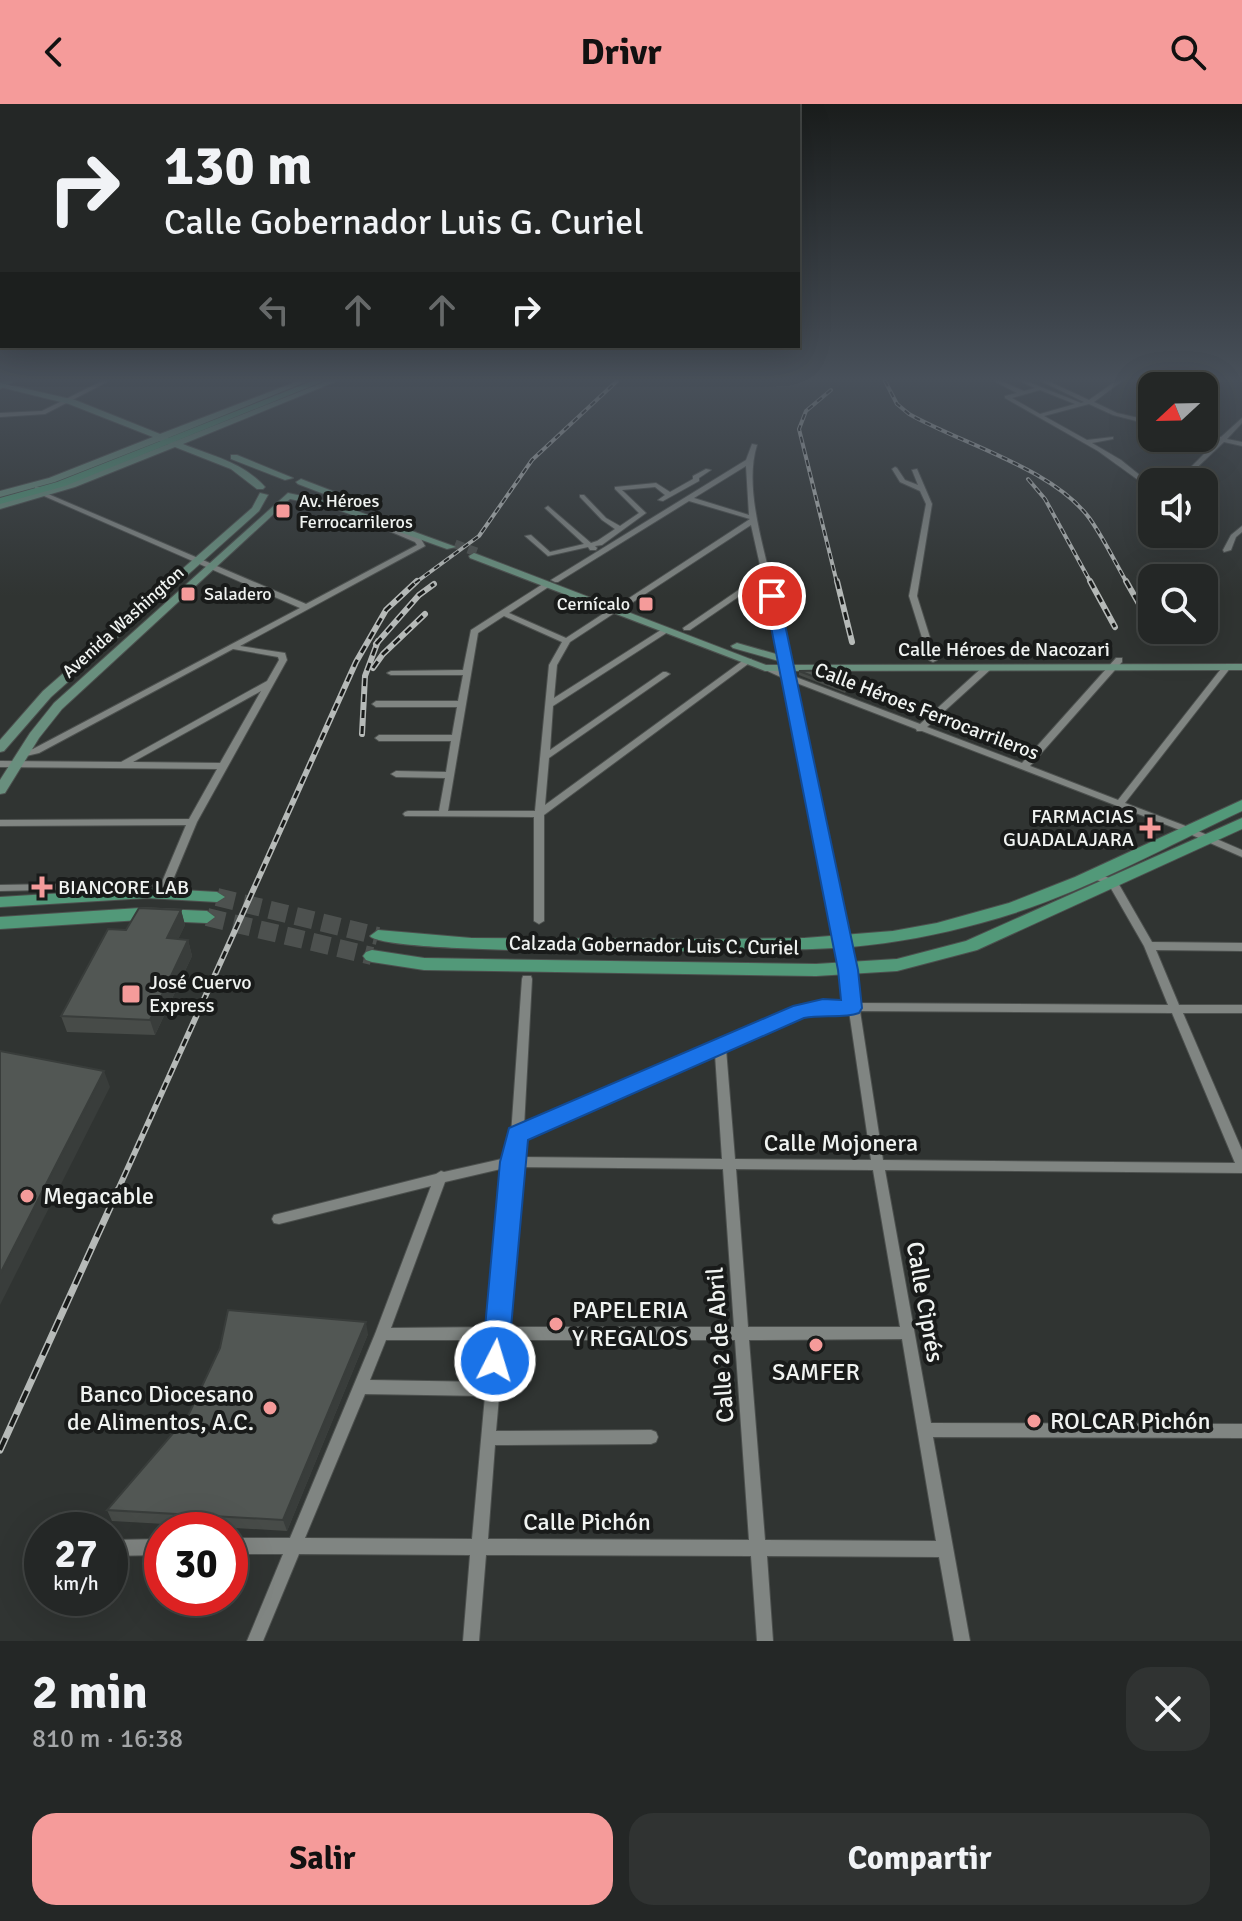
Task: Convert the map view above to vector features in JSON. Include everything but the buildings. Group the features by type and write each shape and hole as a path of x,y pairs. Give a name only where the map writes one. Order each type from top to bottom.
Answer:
{"main road":[{"path":"0,494 40,491 131,453"},
{"path":"0,503 115,468 143,453"},
{"path":"207,453 241,470 261,491 303,497 453,545 328,492 219,453"},
{"path":"75,476 115,468"},
{"path":"261,491 274,480 288,478"},
{"name":"Avenida Washington","path":"0,790 18,759 58,706 288,496 302,490 301,482"},
{"name":"Avenida Washington","path":"0,748 47,694 256,509 261,491"},
{"path":"303,497 328,492"},
{"name":"Calle Héroes Ferrocarrileros","path":"476,555 687,628 787,668"},
{"name":"Calle Héroes Ferrocarrileros","path":"619,607 667,630 765,668"},
{"name":"Calle Héroes de Nacozari","path":"787,668 933,660 1237,666"},
{"name":"Calle Héroes de Nacozari","path":"765,668 1116,663"},
{"name":"Calzada Gobernador Luis C. Curiel","path":"378,936 471,944 842,944 917,934 982,917 1091,874 1242,805"},
{"name":"Calzada Gobernador Luis C. Curiel","path":"372,956 424,964 848,970 912,962 971,946 1242,823"},
{"path":"0,891 19,900"},
{"path":"0,902 147,893 217,897"},
{"path":"0,923 140,914 207,917"}],"street":[{"path":"443,814 474,632 749,461 752,453"},
{"path":"1101,453 1138,478"},
{"path":"1193,468 1208,453"},
{"name":"Calle Ciprés","path":"749,461 753,519 787,668 848,970 878,1165 962,1641"},
{"path":"895,469 902,481 924,490"},
{"path":"661,500 708,470"},
{"path":"915,470 929,504 913,596 933,660"},
{"path":"529,536 548,554 589,546 643,512 617,488 656,485 669,495"},
{"path":"40,491 305,607"},
{"path":"582,496 604,519 620,529"},
{"path":"688,498 753,519"},
{"path":"548,508 589,546 602,551"},
{"path":"0,764 36,751 422,544 350,511"},
{"path":"539,921 539,814 553,665 567,641 753,519"},
{"path":"1227,550 1238,540 1242,528"},
{"path":"687,628 767,574"},
{"path":"502,613 567,641"},
{"path":"551,704 667,630"},
{"path":"0,891 166,885 192,822 283,660 282,655 232,647"},
{"path":"408,814 539,814 748,661"},
{"path":"1023,768 1116,663"},
{"path":"1119,804 1237,666"},
{"path":"920,729 988,667"},
{"name":"Calle Héroes Ferrocarrileros","path":"787,668 920,729 1188,830 1242,854"},
{"path":"391,673 468,672"},
{"path":"546,756 666,674"},
{"path":"122,765 270,683"},
{"path":"376,704 462,704"},
{"path":"379,738 456,738"},
{"path":"18,759 122,765 224,766"},
{"path":"396,774 450,775"},
{"path":"0,823 192,822"},
{"path":"1091,874 1113,883 1149,946 1242,1167"},
{"path":"1149,946 1242,947"},
{"path":"471,1641 512,1162 517,1135 527,979"},
{"path":"517,1135 813,1007 1242,1009"},
{"name":"Calle 2 de Abril","path":"720,1045 765,1641"},
{"name":"Calle Mojonera","path":"279,1219 334,1207 441,1176 512,1162 1242,1167"},
{"path":"255,1641 382,1334 441,1176"},
{"path":"382,1334 907,1333"},
{"path":"360,1387 492,1389"},
{"path":"925,1430 1242,1431"},
{"path":"488,1438 651,1437"},
{"name":"Calle Pichón","path":"248,1546 945,1549"}],"tunnel":[{"path":"455,544 479,553"},
{"path":"217,897 378,936"},
{"path":"207,917 372,956"}],"railway":[{"path":"415,583 479,536 540,453"},
{"path":"805,453 837,583"},
{"path":"992,453 1031,472 1074,501 1090,519 1127,583"},
{"path":"1028,479 1045,499 1091,583"},
{"path":"117,1192 356,662 386,610 417,581"},
{"path":"837,581 852,642"},
{"path":"1090,581 1115,627"},
{"path":"1126,581 1138,602"},
{"path":"378,642 419,595 434,584"},
{"path":"373,668 383,654 425,614"},
{"path":"362,734 365,676 378,642"},
{"path":"0,1450 118,1190"}],"place":[{"name":"Av. Héroes Ferrocarrileros","path":"283,511"},
{"name":"Saladero","path":"188,594"},
{"name":"Cernícalo","path":"646,604"},
{"name":"FARMACIAS GUADALAJARA","path":"1150,828"},
{"name":"BIANCORE LAB","path":"42,887"},
{"name":"José Cuervo Express","path":"131,994"},
{"name":"Megacable","path":"27,1196"},
{"name":"PAPELERIA Y REGALOS","path":"556,1324"},
{"name":"SAMFER","path":"816,1345"},
{"name":"Banco Diocesano de Alimentos, A.C.","path":"270,1408"},
{"name":"ROLCAR Pichón","path":"1034,1421"}],"route":[{"path":"495,1361 517,1135 800,1011 813,1007 852,1008 848,970 772,596"}]}
